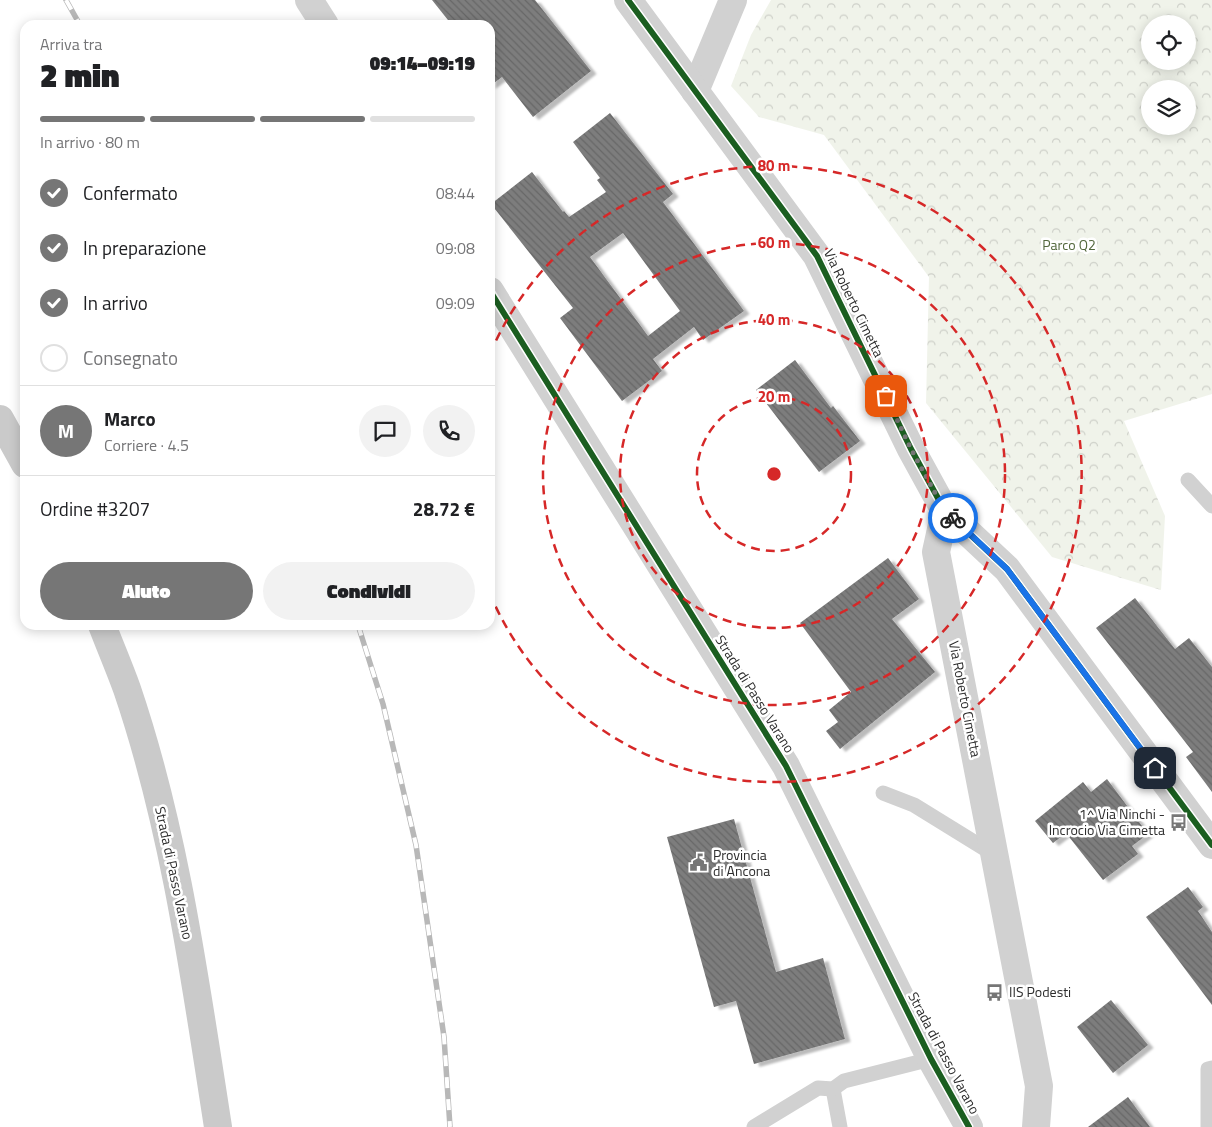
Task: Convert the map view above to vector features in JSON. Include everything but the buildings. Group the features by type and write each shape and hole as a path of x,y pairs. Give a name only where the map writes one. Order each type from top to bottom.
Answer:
{"main road":[{"path":"0,419 20,455"},
{"name":"Strada di Passo Varano","path":"104,630 126,688 142,740 170,851 189,940 218,1127"}],"street":[{"path":"309,0 322,20"},
{"name":"Via Roberto Cimetta","path":"628,0 817,256 911,449 945,511 936,552 1039,1086 1036,1127"},
{"path":"695,91 733,0"},
{"name":"Strada di Passo Varano","path":"495,299 786,766 931,1059 969,1127"},
{"path":"945,511 1007,569 1212,845"}],"lane":[{"path":"1188,480 1212,506"},
{"path":"882,793 914,805 995,854"},
{"path":"754,1127 818,1088 833,1089 844,1081 931,1059"},
{"path":"1208,1127 1208,1069 1212,1068"},
{"path":"833,1089 840,1127"}],"green space":[{"name":"Parco Q2","path":"771,0 1212,0 1212,394 1124,421 1165,516 1161,590 1052,557 926,403 929,277 824,135 759,117 731,86 751,35"}],"railway":[{"path":"66,0 77,20"},
{"path":"360,630 383,704 416,845 444,1037 450,1127"}],"cycle path":[{"path":"628,0 817,256 911,449 945,511 1007,569 1212,845"},
{"path":"495,299 786,766 931,1059 969,1127"}],"way so far":[{"path":"886,396 911,449 945,511 953,518"}],"place":[{"name":"1^ Via Ninchi - Incrocio Via Cimetta","path":"1179,822"},
{"name":"Provincia di Ancona","path":"699,863"},
{"name":"IIS Podesti","path":"995,992"}],"route":[{"path":"953,518 1007,569 1155,768"}]}
